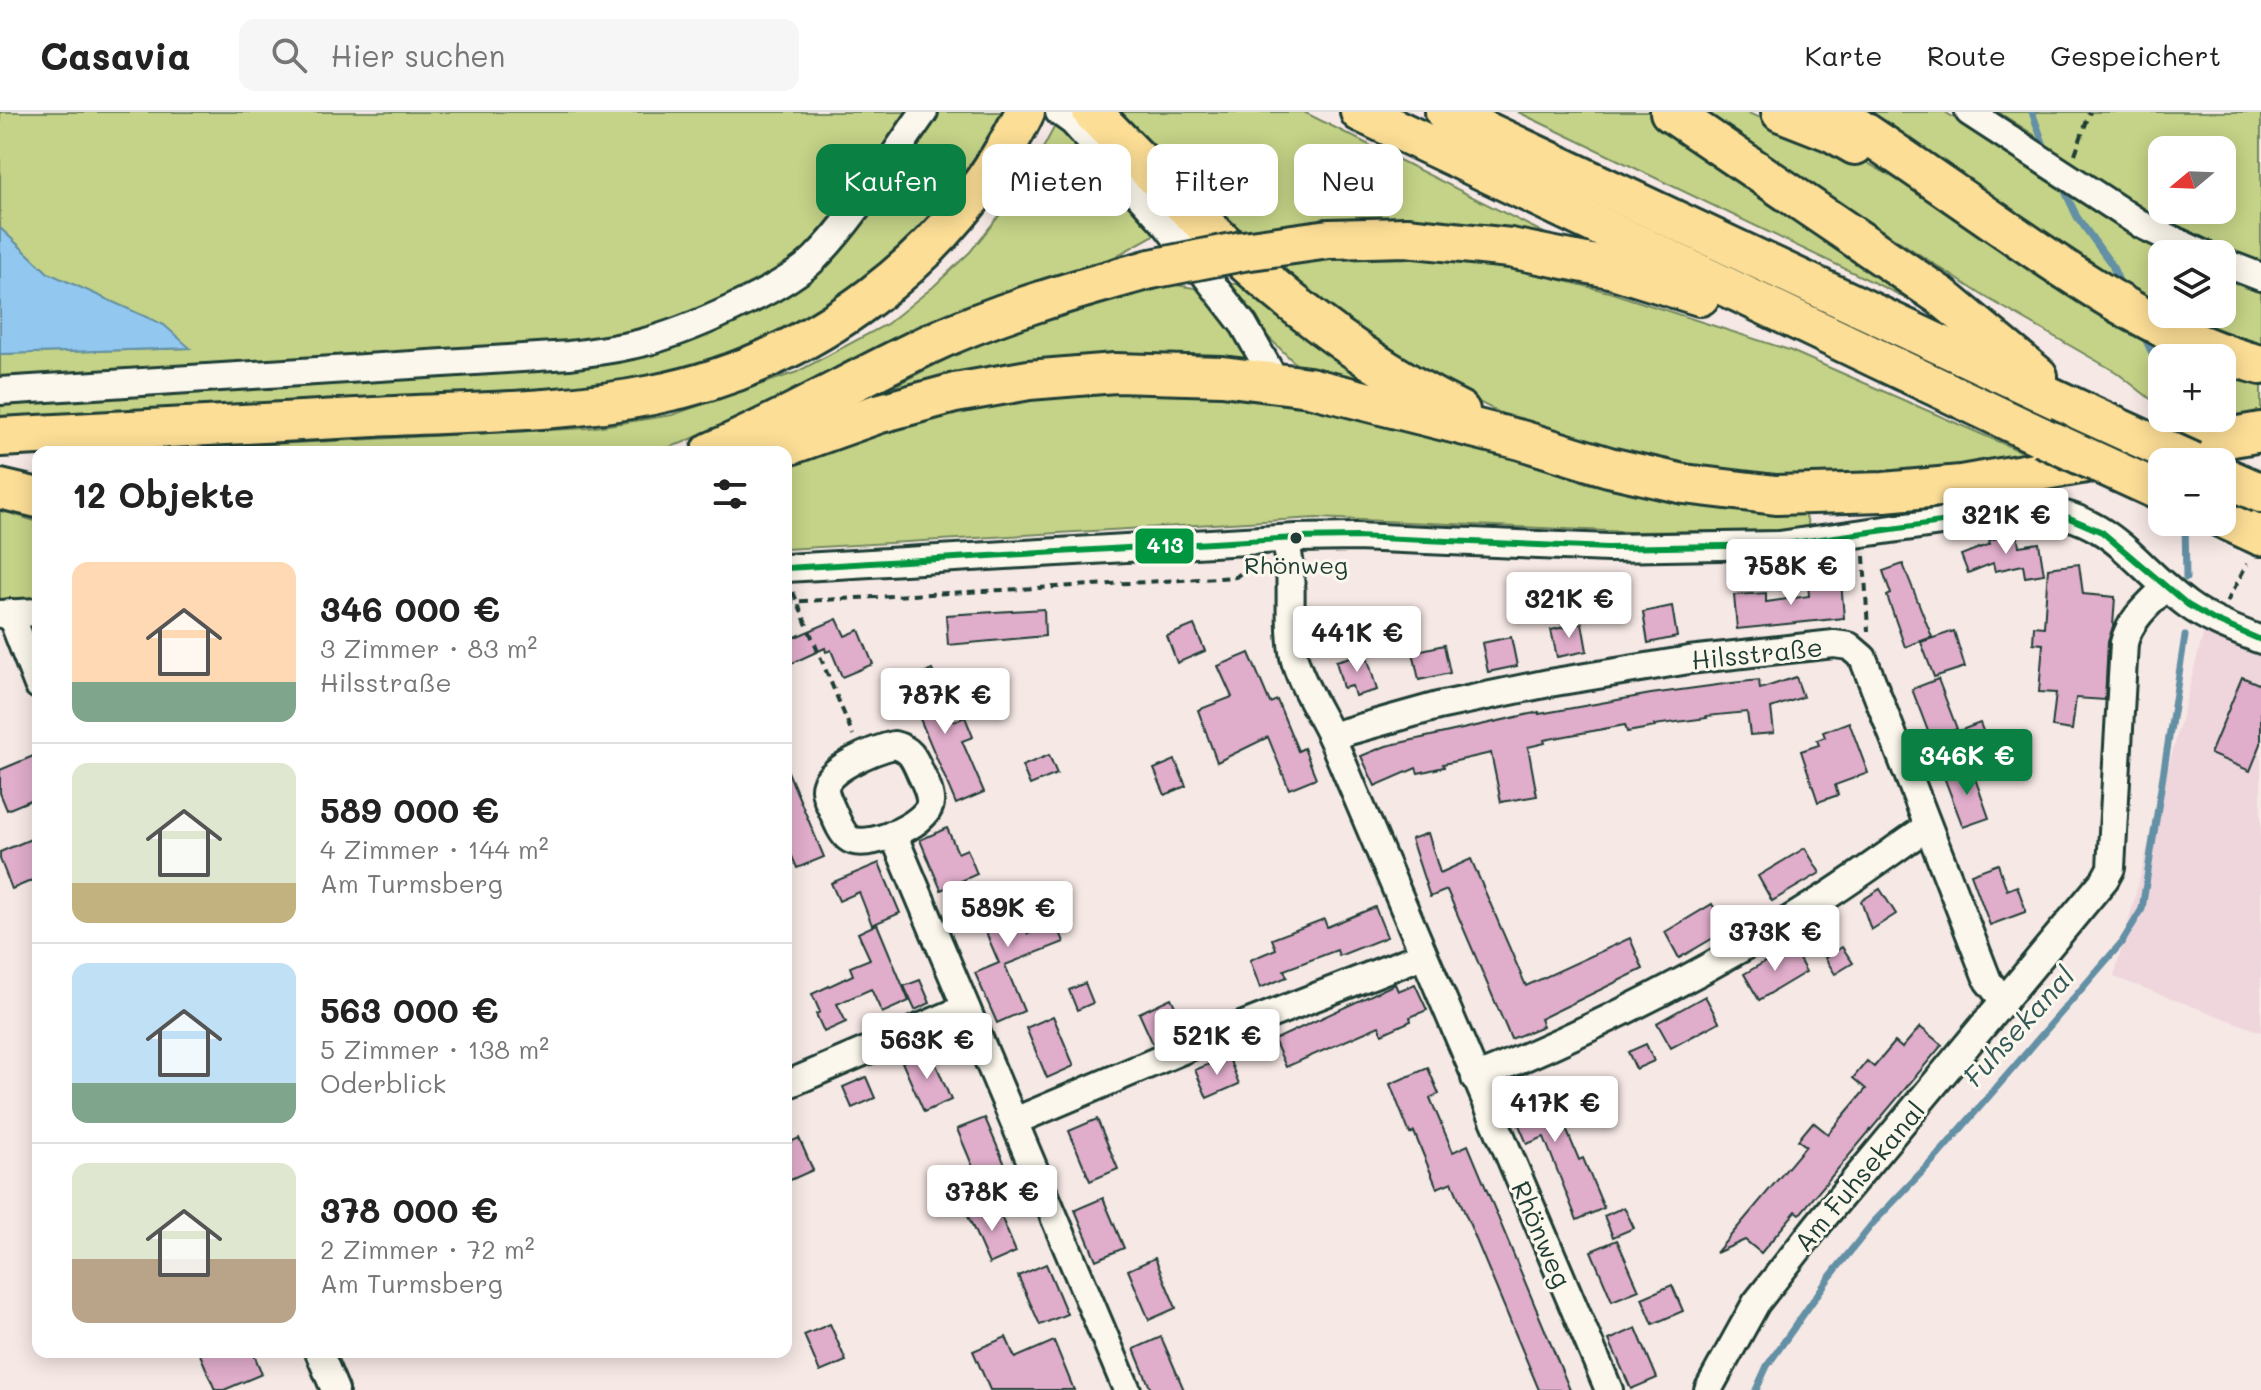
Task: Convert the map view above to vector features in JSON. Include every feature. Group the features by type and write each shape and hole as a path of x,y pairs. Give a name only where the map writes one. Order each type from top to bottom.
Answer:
{"highway":[{"path":"1092,112 1228,248 1287,300 1381,367 1430,396 1521,440"},
{"path":"1360,112 1841,343 2148,486"},
{"path":"1445,112 2162,448"},
{"path":"1670,112 1941,296 2079,410"},
{"path":"1781,112 1832,132 1967,204"},
{"path":"1834,112 2098,291 2159,325 2215,351 2261,365"},
{"path":"0,437 615,402 693,386 767,359 802,341 869,298 910,264 956,216 1003,151 1035,114"},
{"path":"724,446 925,346 979,323 1068,292 1151,269 1243,251 1329,239 1406,237 1525,251 1610,268 1841,343"},
{"path":"788,446 918,402 1029,380 1115,373 1169,373 1309,387 1521,440 1609,467 1684,484 1776,495 1884,492 1961,485 2261,432"},
{"path":"2236,482 2261,493"},
{"path":"0,489 32,497"},
{"path":"2236,531 2255,549"}],"street":[{"path":"0,391 569,355 644,343 759,295 812,261 831,240 924,112"},
{"path":"1969,112 2142,225 2174,240"},
{"path":"1035,114 1073,122 1167,226 1244,325 1276,382"},
{"path":"2236,267 2261,277"},
{"path":"792,578 1356,537 1557,547 1779,545 2033,509 2053,511 2089,522 2106,533 2191,607 2216,622 2261,640"},
{"name":"Rhönweg","path":"1285,540 1292,562 1289,586 1295,660 1331,736 1609,1390"},
{"name":"Am Fuhsekanal","path":"1708,1390 1756,1303 1819,1223 2083,909 2111,868 2124,643 2127,631 2137,616 2166,587"},
{"path":"32,612 5,614 32,672"},
{"name":"Hilsstraße","path":"1331,736 1438,706 1549,683 1689,660 1834,644 1849,646 1863,658 1988,981 2004,1001"},
{"path":"1475,1078 1580,1033 1678,985 1823,899 1927,827"},
{"path":"893,834 1127,1390"},
{"path":"1015,1121 1232,1029 1423,955"},
{"path":"792,1082 966,1008"},
{"path":"322,1358 335,1390"}],"path":[{"path":"2068,175 2090,112"},
{"path":"1862,533 1868,638 1863,658"},
{"path":"792,601 1236,577 1285,540"},
{"path":"2216,622 2255,549"},
{"path":"792,587 852,733"}],"shaded area":[{"path":"2205,627 2261,650 2261,1032 2114,977"}],"green space":[{"path":"0,112 1007,112 994,144 982,144 982,169 966,186 966,144 816,144 816,216 938,216 891,265 775,338 681,370 623,384 0,419 0,354 189,348 164,325 48,273 0,228"},
{"path":"1112,112 1304,112 1367,144 1294,144 1294,216 1403,216 1403,162 1550,236 1364,217 1238,231 1222,216 1278,216 1278,144 1147,145"},
{"path":"1518,112 1745,112 1833,144 1959,214 2131,327 2071,249 1852,112 1945,112 2048,179 2034,135 1998,112 2261,112 2261,413 2236,417 2236,344 2148,344 2148,397 2116,372 1982,295 1726,129 1911,292 1906,298"},
{"path":"1056,124 1074,144 1045,144"},
{"path":"1131,206 1156,234 1109,260 673,446 233,446 589,428 672,415 797,372 887,324 970,252 999,216 1131,216"},
{"path":"1407,257 1514,268 1609,292 1789,350 2036,458 1873,477 1766,482 1544,435 1425,375 1269,265"},
{"path":"1252,282 1383,387 1302,370 1256,325 1225,285"},
{"path":"1170,284 1206,290 1241,334 1246,358 1239,366 888,396 885,391 978,342 1059,314"},
{"path":"1068,387 1303,399 1517,459 1585,483 1699,506 1758,513 1805,513 1810,530 1630,532 1316,518 792,549 792,458 964,408"},
{"path":"0,510 32,520 32,600 0,602"}],"water":[{"path":"0,228 48,273 164,325 190,348 0,354"}],"building":[{"path":"2017,534 2019,546 2039,543 2044,574 2025,577 2023,565 1995,571 1993,563 1968,573 1961,555 1990,544 1989,540"},
{"path":"1903,564 1932,637 1905,647 1887,596 1891,594 1883,571"},
{"path":"2079,564 2083,594 2115,597 2113,626 2108,642 2105,700 2076,698 2072,730 2052,727 2056,693 2039,692 2043,644 2033,643 2034,626 2044,627 2048,568"},
{"path":"1841,581 1844,618 1737,629 1734,595 1766,593 1766,602 1809,596 1808,584"},
{"path":"1672,606 1677,637 1648,643 1643,612"},
{"path":"1044,609 1045,636 948,645 946,615"},
{"path":"837,619 845,636 859,630 873,664 842,677 831,650 826,652 825,648 792,663 792,638"},
{"path":"1582,623 1587,651 1557,657 1551,630"},
{"path":"1194,625 1205,651 1177,663 1167,636"},
{"path":"1954,631 1965,667 1934,677 1921,642"},
{"path":"1511,637 1517,666 1488,672 1482,643"},
{"path":"1444,645 1450,673 1419,680 1413,652"},
{"path":"1249,653 1270,703 1277,700 1298,751 1304,748 1316,778 1289,789 1268,737 1217,762 1198,710 1232,697 1218,666"},
{"path":"1366,653 1377,690 1355,696 1352,686 1343,688 1336,661"},
{"path":"932,670 954,722 965,717 973,737 962,741 984,792 956,804 904,681"},
{"path":"1796,677 1803,697 1771,708 1774,733 1750,735 1747,712 1706,716 1627,732 1625,725 1544,740 1545,743 1528,747 1537,796 1501,802 1491,753 1418,773 1416,768 1375,786 1361,756 1386,746 1539,712 1759,680 1760,689"},
{"path":"2242,677 2261,685 2261,744 2250,771 2210,754"},
{"path":"1938,679 1957,729 1931,739 1912,689"},
{"path":"1849,722 1868,773 1835,785 1838,795 1818,802 1801,751 1819,745 1817,740 1825,737 1823,732"},
{"path":"1980,723 1993,757 1968,766 1956,732"},
{"path":"1049,755 1057,774 1030,785 1022,766"},
{"path":"32,757 32,800 7,810 0,793 0,770"},
{"path":"1175,760 1186,786 1165,795 1154,769"},
{"path":"1971,767 1989,818 1963,827 1944,777"},
{"path":"792,781 824,857 797,868 792,857"},
{"path":"947,828 958,853 967,849 977,874 941,890 920,840"},
{"path":"1428,833 1440,873 1471,859 1526,986 1630,938 1643,969 1540,1019 1543,1026 1511,1039 1447,890 1430,897 1411,839"},
{"path":"32,839 32,881 12,889 0,852"},
{"path":"1805,848 1820,873 1772,901 1758,876"},
{"path":"879,863 900,913 872,925 859,892 839,901 831,883"},
{"path":"1998,864 2007,890 2017,886 2025,912 1990,925 1971,874"},
{"path":"1007,885 1028,934 1056,922 1064,942 1005,965 1024,1011 997,1023 975,973 999,963 972,900"},
{"path":"1880,889 1896,914 1871,930 1861,901"},
{"path":"1712,904 1727,930 1679,958 1665,932"},
{"path":"1375,907 1387,937 1339,956 1337,950 1284,970 1287,977 1260,988 1250,960 1276,949 1272,939 1324,919 1327,927"},
{"path":"877,924 909,1001 882,1013 871,989 837,1004 846,1022 824,1032 812,994 853,975 850,967 870,959 858,933"},
{"path":"1792,946 1806,972 1759,1000 1744,974"},
{"path":"1842,947 1853,963 1835,974 1825,958"},
{"path":"920,980 930,1003 915,1010 904,986"},
{"path":"1085,983 1093,1003 1077,1010 1069,990"},
{"path":"1395,984 1398,991 1415,984 1427,1010 1382,1034 1379,1026 1286,1067 1274,1040"},
{"path":"1705,996 1719,1022 1671,1048 1657,1023"},
{"path":"1171,998 1186,1029 1153,1044 1139,1013"},
{"path":"1053,1016 1074,1066 1047,1078 1026,1028"},
{"path":"1920,1027 1942,1045 1800,1214 1796,1211 1761,1253 1745,1240 1716,1253 1806,1146 1798,1140 1813,1122 1828,1134 1866,1089 1853,1078 1867,1061 1874,1067 1895,1042 1902,1048"},
{"path":"1646,1044 1654,1061 1636,1069 1628,1052"},
{"path":"930,1050 951,1100 924,1112 902,1062"},
{"path":"1228,1056 1239,1084 1207,1098 1195,1070"},
{"path":"1428,1068 1439,1094 1430,1098 1453,1152 1468,1145 1570,1390 1539,1390 1452,1182 1437,1188 1414,1132 1410,1134 1390,1084"},
{"path":"866,1077 875,1098 852,1108 843,1087"},
{"path":"1545,1078 1579,1160 1583,1158 1604,1208 1577,1220 1544,1137 1527,1144 1506,1094"},
{"path":"985,1118 1006,1167 978,1179 957,1129"},
{"path":"1097,1119 1118,1169 1090,1181 1069,1131"},
{"path":"799,1138 813,1170 792,1179 792,1141"},
{"path":"1103,1198 1124,1248 1096,1260 1075,1210"},
{"path":"995,1202 1016,1252 989,1264 967,1214"},
{"path":"1624,1207 1634,1228 1613,1237 1604,1216"},
{"path":"1617,1240 1639,1290 1612,1301 1591,1251"},
{"path":"1155,1258 1176,1308 1149,1320 1128,1270"},
{"path":"1046,1264 1067,1314 1040,1325 1018,1276"},
{"path":"1672,1285 1683,1311 1653,1324 1642,1298"},
{"path":"830,1324 846,1361 820,1372 804,1335"},
{"path":"1636,1328 1657,1378 1631,1389 1609,1340"},
{"path":"1006,1337 1015,1358 1054,1341 1074,1390 990,1390 973,1351"},
{"path":"1161,1337 1184,1390 1151,1390 1134,1349"},
{"path":"202,1358 255,1358 262,1374 224,1390 215,1390"}],"waterway":[{"name":"Fuhsekanal","path":"2032,112 2047,154"},
{"name":"Fuhsekanal","path":"2061,183 2077,217 2112,265 2123,290"},
{"name":"Fuhsekanal","path":"2143,334 2148,345"},
{"name":"Fuhsekanal","path":"2185,536 2186,578"},
{"name":"Fuhsekanal","path":"1756,1390 1767,1366 1829,1278 1873,1223 1939,1154 2122,942 2142,909 2185,636"}],"transit line":[{"name":"413","path":"792,568 1296,538 1356,537 1608,548 1779,545 2033,509 2060,514 2102,532 2188,605 2261,640"}],"place":[{"name":"Rhönweg","path":"1296,538"}]}
